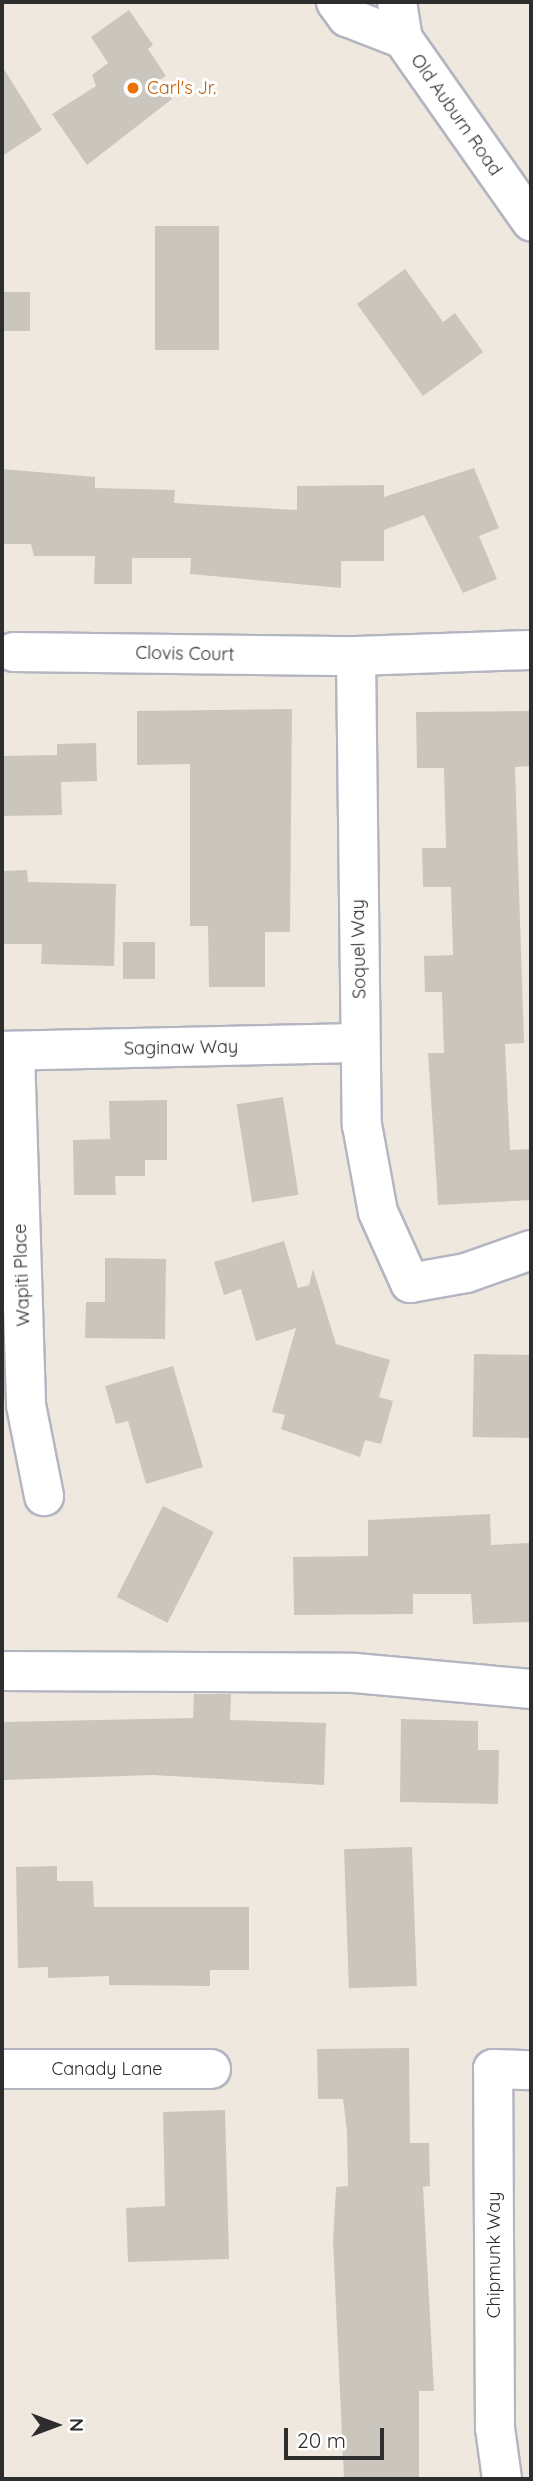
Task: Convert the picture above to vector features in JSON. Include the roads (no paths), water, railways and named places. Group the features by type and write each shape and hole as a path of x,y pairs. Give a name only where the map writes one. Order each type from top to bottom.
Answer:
{"street":[{"name":"Old Auburn Road","path":"335,2 347,17 403,39 531,221"},
{"path":"397,2 403,39"},
{"path":"356,656 531,650"},
{"name":"Clovis Court","path":"14,652 356,656"},
{"name":"Soquel Way","path":"356,656 360,1043 369,1173 390,1245 410,1283 466,1273 531,1250"},
{"name":"Saginaw Way","path":"8,1052 360,1043"},
{"name":"Wapiti Place","path":"8,1052 26,1405 44,1496"},
{"path":"2,1671 355,1673 531,1689"},
{"name":"Canady Lane","path":"2,2069 211,2069"},
{"name":"Chipmunk Way","path":"502,2479 495,2428 493,2069 531,2070"}],"place":[{"name":"Carl's Jr.","path":"133,88"}]}
